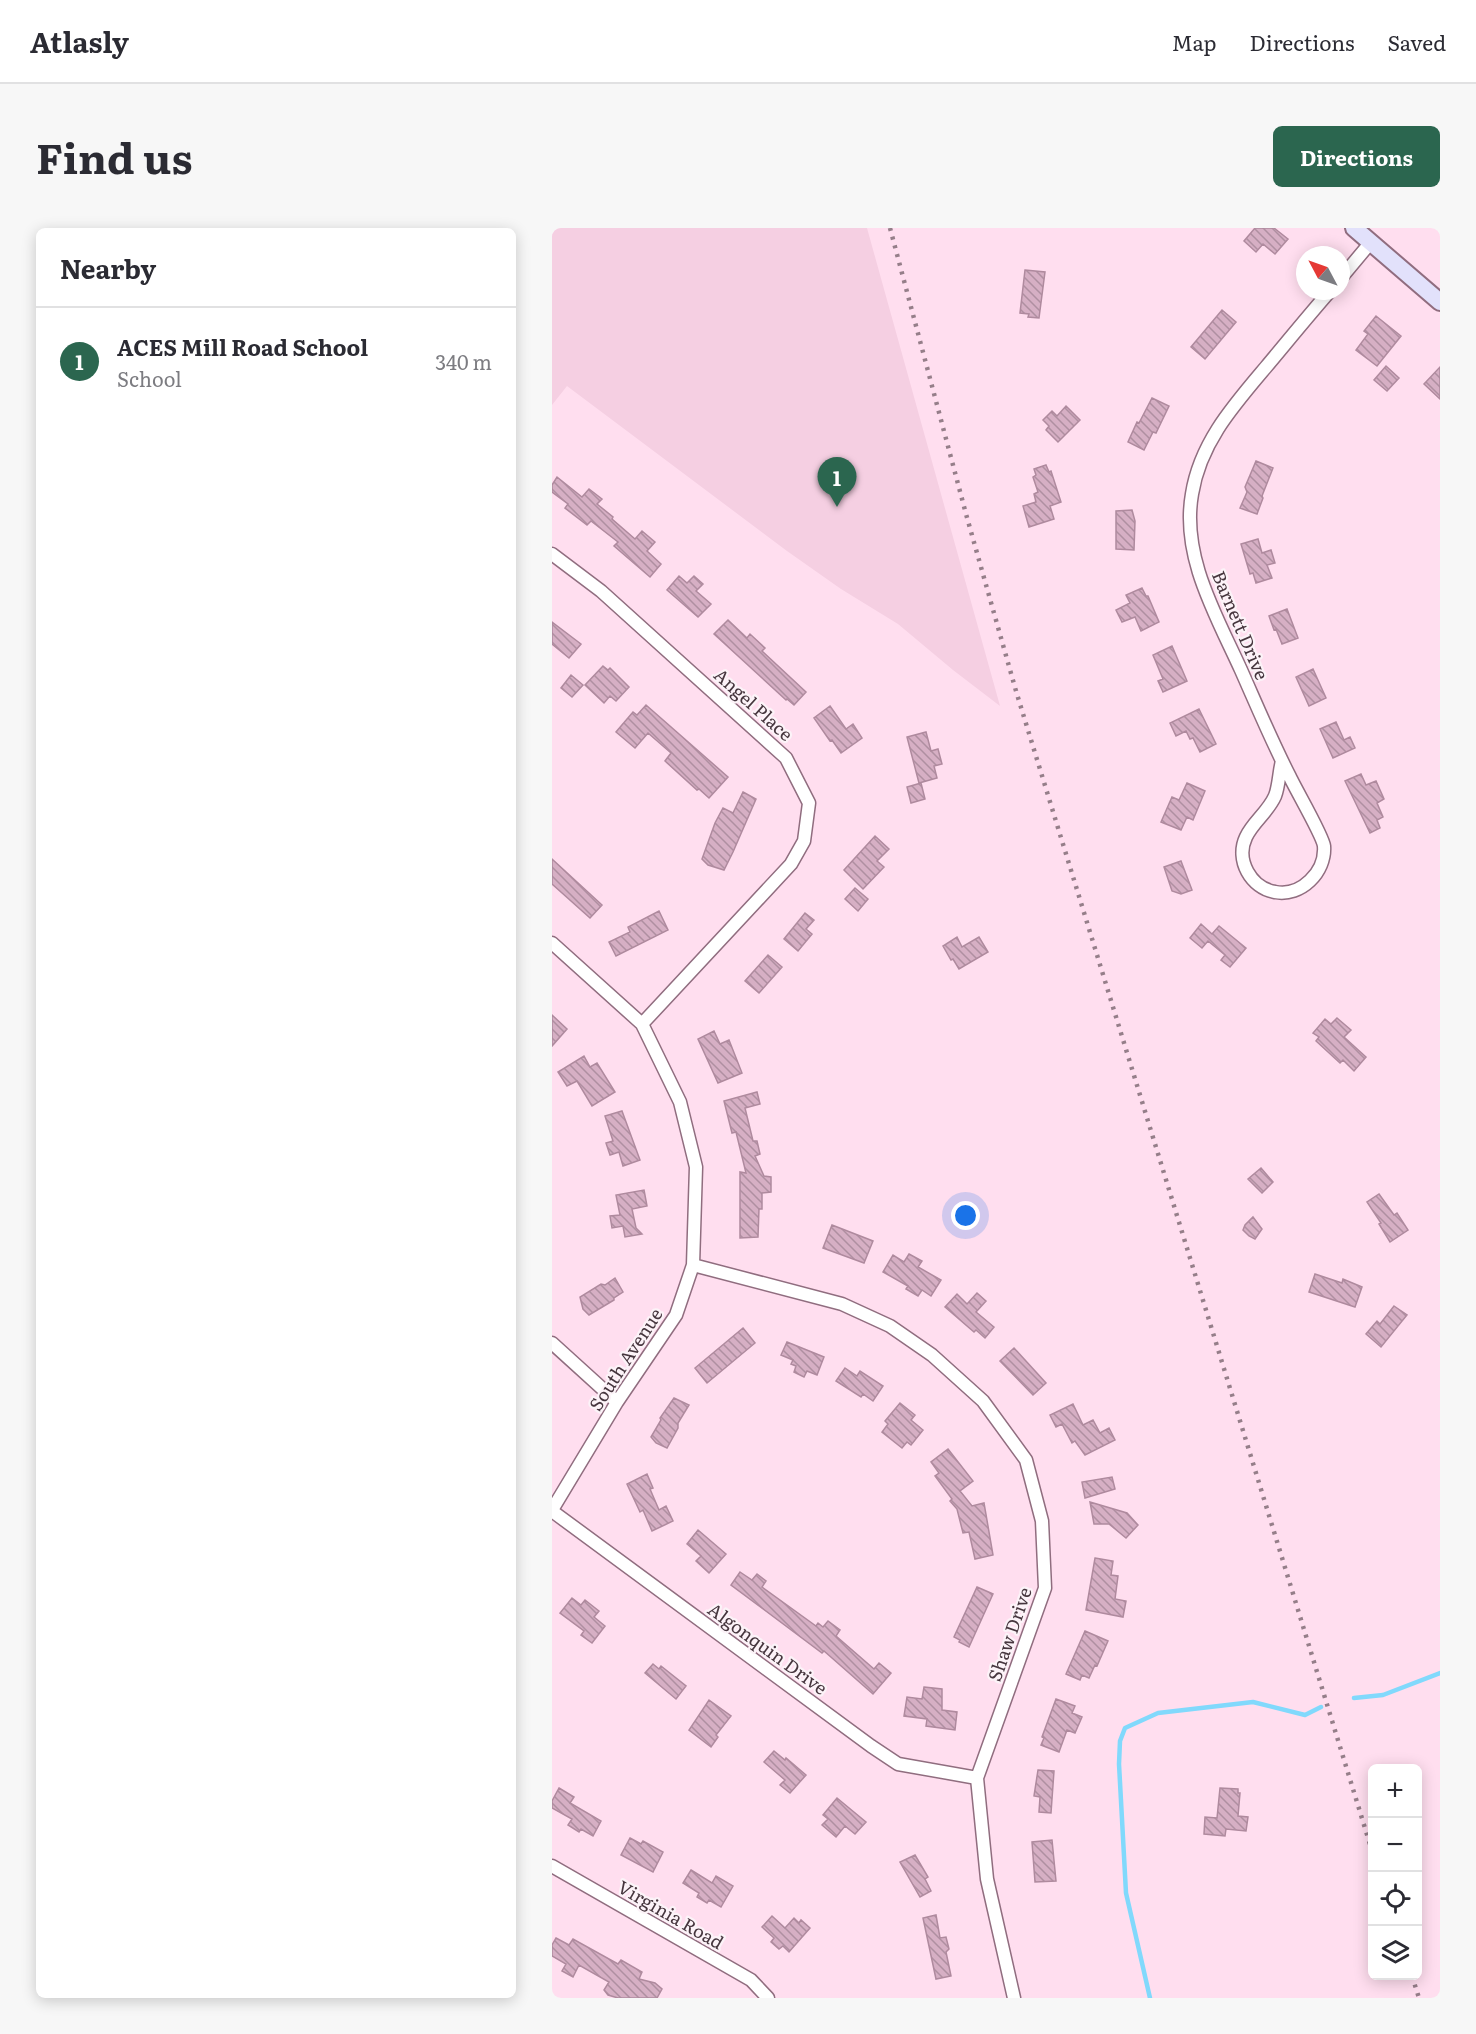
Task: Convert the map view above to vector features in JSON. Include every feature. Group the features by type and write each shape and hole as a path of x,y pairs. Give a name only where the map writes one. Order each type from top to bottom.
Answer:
{"street":[{"path":"1354,228 1440,302"},
{"path":"1350,267 1371,242"},
{"name":"Barnett Drive","path":"1282,761 1275,797 1246,837 1242,853 1247,873 1259,886 1275,892 1293,892 1312,880 1322,863 1324,845 1282,761 1202,583 1193,550 1190,523 1191,496 1196,471 1209,442 1227,414 1322,300"},
{"name":"Angel Place","path":"552,554 601,591 786,758 809,803 804,841 791,864 642,1024"},
{"name":"South Avenue","path":"552,943 642,1024 680,1102 696,1167 693,1265 676,1315 617,1402 552,1511"},
{"name":"Shaw Drive","path":"693,1265 842,1304 890,1326 932,1355 983,1401 1026,1460 1042,1521 1045,1588 977,1778 987,1879 1014,1998"},
{"path":"552,1343 617,1402"},
{"name":"Algonquin Drive","path":"552,1511 898,1764 977,1778"},
{"name":"Virginia Road","path":"552,1866 751,1980 768,1998"}],"shaded area":[{"path":"552,228 867,228 1000,706 898,624 841,589 787,551 567,386 552,405"}],"building":[{"path":"1255,228 1274,228 1288,239 1275,254 1263,244 1256,252 1244,241"},
{"path":"1025,270 1045,272 1039,318 1028,317 1029,314 1020,313"},
{"path":"1222,310 1236,322 1205,359 1191,347"},
{"path":"1376,316 1401,336 1377,366 1356,350 1368,334 1364,331"},
{"path":"1386,366 1399,378 1387,391 1374,380"},
{"path":"1440,367 1440,399 1424,384"},
{"path":"1152,398 1169,406 1156,433 1153,432 1144,450 1128,442"},
{"path":"1066,406 1080,420 1058,442 1046,430 1049,426 1043,420 1052,411 1057,416"},
{"path":"1256,461 1273,468 1257,514 1240,508 1247,492 1245,487"},
{"path":"1046,465 1049,472 1051,471 1061,502 1050,506 1054,519 1029,527 1023,506 1036,502 1034,494 1038,492 1033,477 1036,475 1034,469"},
{"path":"557,477 582,497 589,489 602,499 597,504 635,539 642,531 655,542 647,551 661,564 650,577 614,546 618,542 591,521 587,525 565,508 568,504 552,492 552,485"},
{"path":"1132,510 1135,521 1134,550 1116,549 1116,511"},
{"path":"1258,539 1262,553 1271,550 1275,563 1267,565 1272,578 1256,583 1253,573 1250,574 1241,544"},
{"path":"679,576 687,583 694,576 703,584 696,591 711,604 698,617 667,590"},
{"path":"1142,588 1159,622 1141,631 1135,617 1122,622 1116,610 1130,603 1126,595"},
{"path":"1287,609 1298,638 1282,644 1269,616"},
{"path":"728,620 747,638 750,634 765,648 762,651 806,692 794,705 714,634"},
{"path":"552,622 581,644 569,658 552,644"},
{"path":"1172,646 1187,681 1163,692 1158,681 1163,679 1153,655"},
{"path":"603,666 608,670 610,668 629,687 616,701 610,696 604,703 585,685"},
{"path":"1313,669 1326,698 1309,706 1296,677"},
{"path":"571,675 583,685 572,697 561,688"},
{"path":"646,705 728,777 709,798 665,761 671,753 648,733 635,748 616,732 633,712 637,715"},
{"path":"830,706 846,729 853,724 862,738 841,753 814,718"},
{"path":"1199,709 1216,744 1200,752 1193,738 1190,739 1186,731 1176,736 1170,723"},
{"path":"1336,722 1344,740 1350,737 1355,748 1333,758 1320,729"},
{"path":"926,732 931,751 938,749 942,764 934,766 937,778 919,783 907,737"},
{"path":"1361,774 1366,785 1376,781 1384,799 1377,803 1383,817 1377,820 1380,828 1370,833 1345,781"},
{"path":"921,783 925,799 911,803 907,787"},
{"path":"1187,783 1205,791 1193,820 1187,817 1181,830 1161,822 1172,797 1179,800"},
{"path":"743,792 756,799 733,852 724,870 708,865 702,859 715,823 723,808 733,813"},
{"path":"875,836 889,849 877,861 884,867 863,889 844,870"},
{"path":"552,859 602,905 590,918 552,884"},
{"path":"1181,861 1192,890 1181,894 1172,891 1164,867"},
{"path":"855,888 868,899 858,911 845,899"},
{"path":"659,911 668,930 616,956 609,942 630,932 628,927"},
{"path":"805,913 814,920 806,929 812,934 798,951 784,939"},
{"path":"1201,924 1212,934 1219,926 1246,948 1230,967 1221,960 1225,955 1208,941 1202,948 1190,938"},
{"path":"957,937 962,947 979,937 988,952 959,969 943,946"},
{"path":"768,955 782,967 759,993 745,981"},
{"path":"552,1015 567,1029 552,1046"},
{"path":"1337,1018 1351,1030 1344,1037 1366,1057 1354,1071 1343,1060 1340,1063 1316,1041 1319,1037 1313,1033 1325,1019 1331,1024"},
{"path":"714,1031 720,1044 729,1040 742,1073 718,1083 698,1039"},
{"path":"584,1056 590,1067 597,1063 615,1092 592,1106 577,1081 567,1086 558,1072"},
{"path":"757,1092 760,1104 745,1108 753,1141 757,1141 760,1154 755,1156 764,1176 771,1177 771,1192 762,1193 758,1237 740,1238 740,1172 746,1173 736,1132 732,1133 724,1101"},
{"path":"622,1111 640,1160 623,1166 619,1152 610,1155 606,1143 613,1141 605,1116"},
{"path":"1261,1168 1273,1182 1262,1193 1248,1179"},
{"path":"644,1190 647,1206 632,1209 636,1228 642,1234 625,1237 623,1226 612,1228 610,1216 620,1215 616,1195"},
{"path":"1379,1194 1394,1215 1397,1213 1408,1230 1390,1242 1367,1202"},
{"path":"1253,1217 1262,1229 1255,1239 1243,1230"},
{"path":"832,1225 873,1241 864,1263 823,1248"},
{"path":"909,1254 922,1261 918,1267 941,1280 931,1296 922,1290 918,1296 906,1289 908,1286 883,1272 893,1255 904,1262"},
{"path":"1315,1274 1342,1283 1343,1279 1362,1287 1355,1307 1309,1292"},
{"path":"615,1278 623,1292 589,1315 583,1309 580,1297"},
{"path":"977,1293 986,1301 976,1312 994,1327 985,1338 976,1330 974,1332 945,1307 957,1294 967,1304"},
{"path":"1394,1306 1407,1315 1381,1347 1366,1334 1377,1321 1380,1324"},
{"path":"743,1328 755,1343 707,1383 695,1368"},
{"path":"787,1342 824,1357 817,1375 807,1371 804,1377 794,1372 796,1366 791,1364 793,1360 781,1355"},
{"path":"1014,1348 1046,1383 1033,1395 1000,1361"},
{"path":"845,1368 857,1376 860,1371 883,1386 873,1401 863,1394 861,1397 836,1381"},
{"path":"674,1398 689,1405 667,1448 656,1443 651,1437 660,1418"},
{"path":"900,1403 915,1415 911,1420 923,1430 911,1445 907,1442 902,1448 882,1432 888,1424 885,1421"},
{"path":"1073,1404 1083,1425 1093,1420 1100,1433 1109,1428 1115,1440 1085,1455 1075,1441 1072,1443 1062,1424 1056,1427 1050,1415"},
{"path":"948,1449 973,1481 960,1491 972,1506 984,1503 993,1555 975,1559 969,1532 963,1533 957,1509 935,1476 939,1473 931,1462"},
{"path":"647,1474 653,1488 650,1489 659,1510 666,1506 673,1521 652,1531 643,1510 640,1512 627,1484"},
{"path":"1112,1477 1115,1489 1085,1498 1082,1482"},
{"path":"1090,1502 1127,1513 1138,1525 1126,1538 1109,1524 1094,1524"},
{"path":"698,1530 726,1554 709,1573 696,1561 701,1556 687,1544"},
{"path":"1095,1558 1113,1561 1111,1575 1118,1576 1115,1599 1126,1601 1123,1617 1086,1610"},
{"path":"740,1572 752,1580 757,1574 766,1581 762,1587 816,1626 818,1623 823,1627 828,1621 840,1630 836,1636 874,1669 879,1663 891,1673 873,1694 824,1651 822,1653 731,1585"},
{"path":"977,1587 993,1594 969,1647 954,1637"},
{"path":"572,1598 581,1605 585,1600 599,1611 594,1617 605,1626 592,1643 581,1635 584,1631 560,1613"},
{"path":"1085,1631 1108,1641 1089,1678 1082,1675 1080,1680 1066,1674"},
{"path":"653,1664 659,1669 661,1666 686,1686 676,1699 645,1673"},
{"path":"924,1687 942,1689 942,1710 957,1712 955,1730 926,1726 927,1719 904,1716 907,1697 922,1699"},
{"path":"1056,1699 1075,1706 1072,1713 1082,1717 1075,1733 1067,1730 1059,1752 1041,1745"},
{"path":"709,1700 731,1716 716,1735 718,1737 711,1747 689,1730"},
{"path":"774,1751 806,1775 790,1793 780,1785 785,1780 764,1762"},
{"path":"1038,1770 1054,1771 1051,1813 1039,1812 1040,1797 1034,1796"},
{"path":"559,1788 574,1797 570,1803 601,1821 593,1836 581,1829 579,1832 568,1825 572,1819 552,1808 552,1801"},
{"path":"1220,1788 1238,1789 1240,1793 1238,1816 1248,1817 1246,1831 1226,1829 1225,1836 1204,1834 1205,1817 1217,1818"},
{"path":"837,1798 866,1822 855,1834 845,1826 836,1837 822,1825 828,1819 823,1815"},
{"path":"630,1838 641,1844 643,1841 663,1852 653,1872 621,1855"},
{"path":"1052,1840 1056,1881 1035,1882 1032,1842"},
{"path":"915,1855 928,1877 925,1879 931,1891 920,1897 900,1862"},
{"path":"691,1870 712,1883 716,1876 733,1886 721,1907 709,1900 707,1903 697,1897 699,1893 683,1883"},
{"path":"936,1915 940,1938 946,1937 949,1949 946,1952 951,1976 936,1979 923,1918"},
{"path":"772,1916 785,1928 794,1918 799,1923 801,1920 810,1928 789,1952 783,1946 779,1949 771,1942 774,1938 762,1927"},
{"path":"556,1938 569,1945 573,1939 618,1964 621,1960 642,1972 639,1979 655,1983 662,1989 657,1998 618,1998 608,1995 604,1990 609,1982 579,1965 573,1977 562,1971 566,1964 552,1956 552,1945"}],"waterway":[{"path":"1354,1698 1383,1695 1440,1673"},
{"path":"1150,1998 1126,1893 1119,1764 1120,1741 1125,1728 1158,1713 1253,1702 1305,1715 1321,1707"}],"railway":[{"path":"890,228 1016,691 1368,1838"},
{"path":"1413,1980 1419,1998"}],"place":[{"name":"ACES Mill Road School","path":"837,507"}]}
